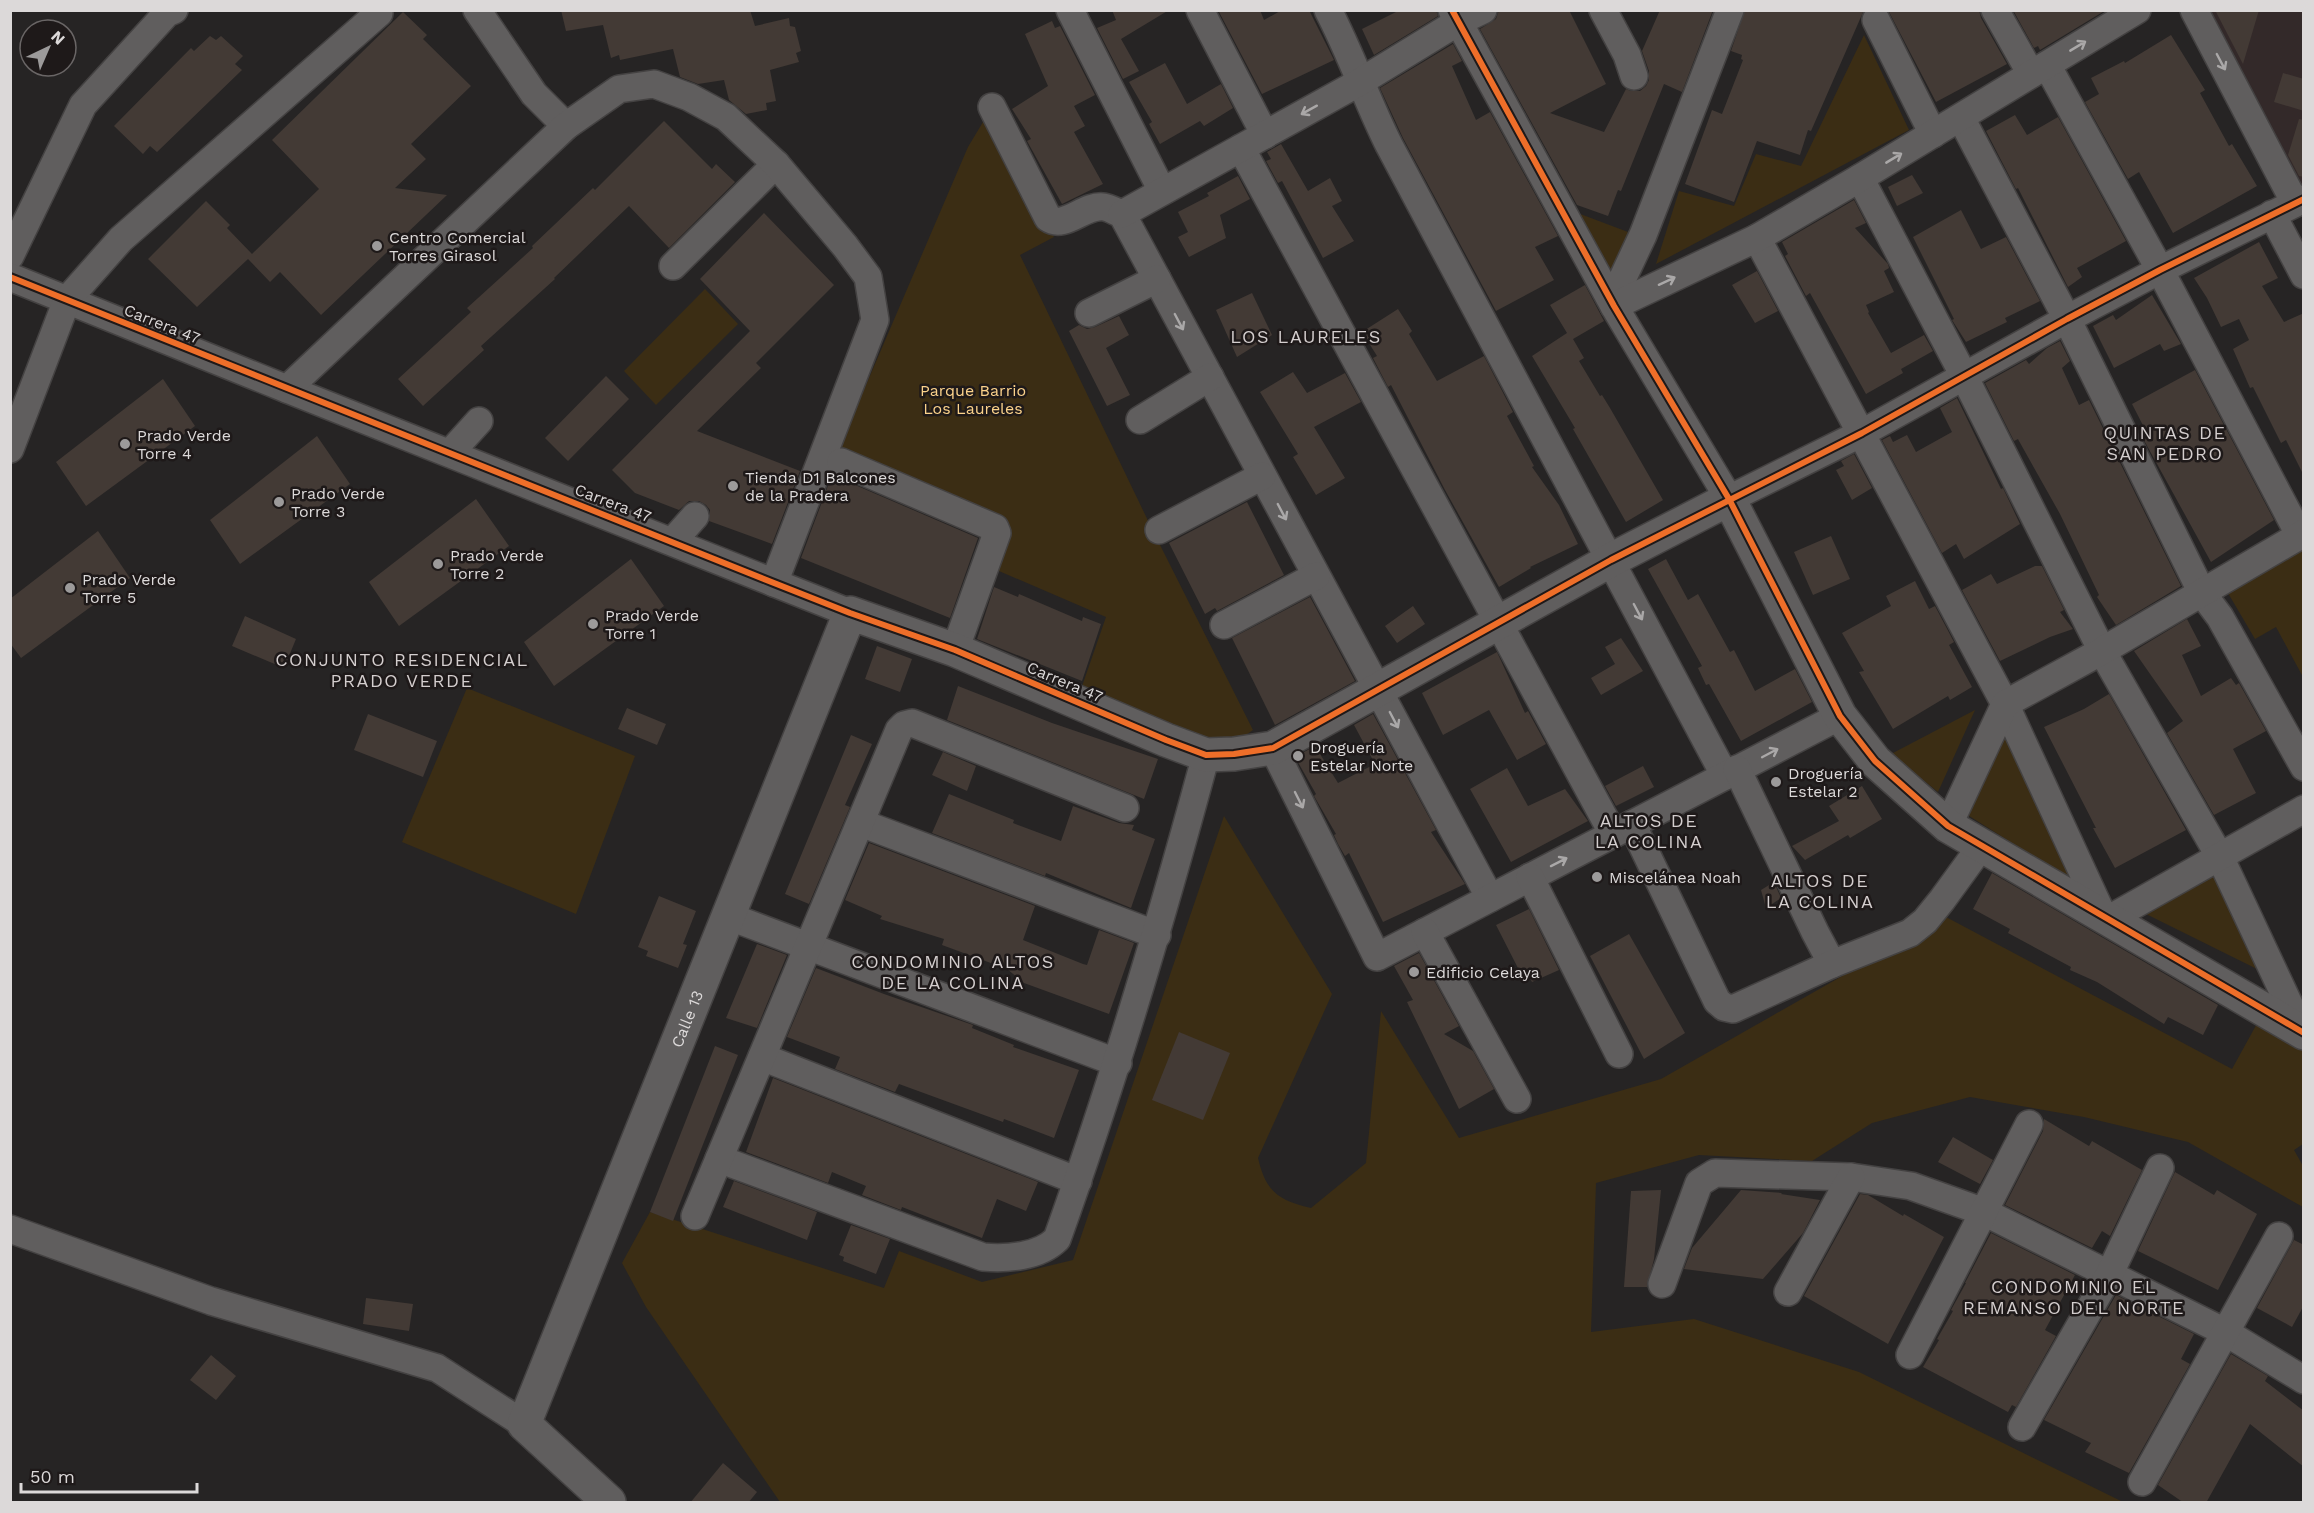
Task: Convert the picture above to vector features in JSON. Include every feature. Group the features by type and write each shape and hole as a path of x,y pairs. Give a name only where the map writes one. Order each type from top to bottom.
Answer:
{"street":[{"path":"10,256 83,105 167,13 174,10"},
{"path":"477,10 534,94 566,126"},
{"path":"1070,10 1162,191"},
{"path":"1200,10 1265,135"},
{"path":"1328,10 1389,145 1611,561 1731,773 1833,964"},
{"path":"1122,214 1360,82 1455,16 1483,10"},
{"path":"1603,10 1627,55 1634,76"},
{"path":"1613,303 1643,235 1730,10"},
{"path":"1948,826 2005,704 2102,651 2302,534 2160,270 2039,69 1995,10"},
{"path":"2194,10 2290,205 2304,275"},
{"path":"1613,303 1758,238 2132,12"},
{"path":"10,449 67,300 121,239 379,13"},
{"path":"1455,16 1613,303 1729,499 1840,716 1875,761 1948,826 2303,1032"},
{"path":"1876,20 1933,134"},
{"path":"287,389 566,126 619,89 654,84 689,97 726,117 776,164 868,277 875,320 774,583"},
{"path":"992,106 1048,218 1053,222 1061,222 1090,208 1103,207 1122,214 1490,898"},
{"path":"1960,118 2067,319 2202,593 2220,617 2304,767"},
{"path":"1241,148 1499,623 1622,829 1717,1001 1724,1007 1733,1009 1833,964 1910,933 1925,921 1982,845"},
{"path":"673,266 776,164"},
{"path":"1860,178 1964,376 2102,651 2220,857 2303,1032"},
{"path":"719,1159 983,1257 1000,1259 1042,1251 1057,1239 1118,1063 1157,935 1206,755 1234,754 1273,748 1611,561 1729,499 1863,433 2067,319 2290,205"},
{"path":"1758,238 2005,704 2105,917"},
{"name":"Carrera 47","path":"10,277 850,613 955,650 1206,755"},
{"path":"1089,313 1157,279"},
{"path":"1140,420 1209,377"},
{"path":"450,453 479,421"},
{"path":"841,462 995,528 997,533 955,650"},
{"path":"1159,530 1262,476"},
{"path":"673,541 695,516"},
{"path":"1224,625 1316,576"},
{"name":"Calle 13","path":"524,1424 850,613"},
{"path":"1273,748 1377,957 1840,716"},
{"path":"695,1216 807,946 899,730 904,725 912,723 1125,808"},
{"path":"2105,917 2220,857 2304,809"},
{"path":"861,823 1157,935"},
{"path":"1530,877 1619,1054"},
{"path":"728,916 1118,1063"},
{"path":"1425,932 1517,1099"},
{"path":"762,1057 1078,1181"},
{"path":"1910,1355 2029,1124"},
{"path":"2022,1427 2109,1275 2160,1168"},
{"path":"1662,1284 1699,1183 1706,1176 1715,1173 1851,1177 1911,1186 1984,1212 2225,1332 2304,1380"},
{"path":"1788,1292 1851,1177"},
{"path":"10,1229 211,1301 437,1368 524,1424 609,1503"},
{"path":"2142,1482 2279,1236"}],"shaded area":[{"path":"2185,11 2303,11 2303,200"}],"green space":[{"path":"1864,35 1909,130 1656,264 1679,191 1734,206 1756,154 1801,166"},
{"name":"Parque Barrio Los Laureles","path":"989,112 1054,237 1020,255 1153,531 1253,730 1230,746 1208,742 1080,692 1106,617 992,568 1004,528 836,455 968,147"},
{"path":"1575,212 1628,232 1613,284"},
{"path":"705,289 738,324 656,405 624,371"},
{"path":"2303,544 2303,677 2276,627 2255,639 2225,588"},
{"path":"467,688 635,756 576,914 402,842"},
{"path":"1975,710 1938,792 1891,754"},
{"path":"2005,722 2082,887 1966,814"},
{"path":"1224,816 1332,994 1258,1158 1261,1170 1270,1187 1290,1202 1311,1208 1366,1163 1381,1011 1459,1138 1661,1079 1946,917 2232,1069 2259,1020 2303,1047 2303,1144 2294,1150 2303,1166 2303,1207 2188,1142 2084,1117 1970,1097 1872,1123 1812,1161 1699,1155 1596,1183 1591,1332 1694,1319 1859,1372 2123,1502 780,1502 646,1307 622,1263 650,1212 884,1288 899,1251 982,1282 1073,1260"},
{"path":"2214,872 2265,973 2146,914"}],"building":[{"path":"561,10 750,10 755,26 789,18 790,26 795,27 801,51 796,53 799,62 770,70 776,101 766,103 767,110 746,114 729,100 724,80 698,84 680,77 673,49 620,60 619,55 611,58 603,25 566,31"},
{"path":"1112,10 1169,10 1121,39 1139,71 1123,79 1097,28 1116,20"},
{"path":"1218,10 1260,10 1264,20 1282,10 1309,10 1334,60 1262,94"},
{"path":"1400,10 1436,10 1438,16 1374,55 1362,29"},
{"path":"1499,10 1569,10 1606,84 1550,113 1604,132 1626,89 1640,91 1649,80 1649,71 1642,51 1660,10 1713,10 1682,92 1664,84 1621,191 1618,190 1608,216 1577,205 1480,29 1496,19"},
{"path":"1745,10 1864,10 1811,131 1808,130 1800,155 1757,141 1734,202 1685,184 1712,110 1722,114 1743,60 1742,55 1731,51"},
{"path":"1888,10 1979,10 1981,18 2007,64 1936,102"},
{"path":"2013,10 2106,10 2040,50 2038,46 2034,48"},
{"path":"2215,10 2259,10 2243,64"},
{"path":"403,12 427,35 423,39 471,86 411,144 426,159 395,188 447,195 321,315 280,272 270,282 248,259 197,307 148,259 206,201 230,225 227,228 252,254 319,189 272,140"},
{"path":"1052,21 1055,28 1060,26 1095,95 1074,106 1085,126 1074,132 1103,184 1062,204 1027,141 1031,139 1012,109 1048,86 1025,34"},
{"path":"2171,35 2205,90 2200,93 2229,146 2232,144 2257,186 2173,233 2139,172 2128,179 2085,102 2099,94 2091,78 2124,61 2125,63"},
{"path":"210,36 216,40 221,36 243,56 235,64 242,70 157,152 150,146 143,154 114,126 191,48 194,51"},
{"path":"1453,44 1462,61 1452,66 1476,120 1490,112 1558,236 1535,247 1554,280 1496,311 1403,138 1380,88"},
{"path":"1165,63 1187,104 1221,84 1233,108 1204,126 1200,121 1160,144 1149,124 1152,122 1129,82"},
{"path":"2283,73 2304,79 2304,111 2274,102"},
{"path":"2015,115 2027,135 2058,117 2126,241 2077,268 2082,277 2068,287 2018,188 2016,189 1986,131"},
{"path":"2299,119 2304,120 2304,177 2299,176 2288,155"},
{"path":"664,121 712,169 716,164 735,182 669,248 629,206 555,279 481,346 484,350 423,406 398,379 471,312 467,308 533,248 532,246 593,188 595,190"},
{"path":"1281,144 1308,191 1330,178 1342,201 1332,206 1354,241 1323,258 1282,181 1278,183 1266,161 1271,159 1267,152"},
{"path":"1912,175 1923,193 1897,206 1888,187"},
{"path":"1238,176 1250,199 1220,215 1226,238 1189,257 1178,237 1188,232 1178,212 1209,196 1207,193"},
{"path":"1854,200 1866,223 1855,228 1888,264 1889,268 1884,271 1894,292 1866,305 1868,313 1891,353 1924,335 1933,351 1901,369 1903,373 1866,394 1810,293 1806,296 1785,256 1788,254 1782,242"},
{"path":"1961,210 1981,249 2006,237 2040,301 2005,318 2007,322 1966,342 1952,320 1954,319 1913,237"},
{"path":"764,213 834,285 756,363 761,368 697,431 800,471 772,544 709,521 710,510 699,501 689,501 679,510 635,493 612,470 750,331 700,279"},
{"path":"2259,242 2278,278 2262,286 2284,322 2304,313 2304,476 2286,440 2281,443 2253,387 2250,388 2233,349 2249,340 2239,319 2221,327 2194,278"},
{"path":"1757,271 1778,311 1755,323 1732,285"},
{"path":"1585,285 1604,321 1573,339 1584,358 1579,361 1610,408 1663,500 1626,522 1573,429 1575,428 1532,356 1567,333 1550,305"},
{"path":"1252,293 1272,335 1237,357 1216,310"},
{"path":"2152,295 2181,344 2164,351 2160,344 2114,368 2093,326 2113,315 2116,320"},
{"path":"1398,309 1412,331 1409,334 1437,381 1484,356 1513,412 1507,416 1534,466 1532,467 1559,505 1578,544 1530,567 1499,587 1445,490 1391,385 1388,387 1373,358 1377,356 1362,332"},
{"path":"1119,316 1129,335 1106,348 1130,395 1107,406 1069,331 1079,325 1087,329 1095,327"},
{"path":"2060,341 2070,361 2062,368 2079,405 2089,400 2181,586 2116,625 2097,597 2099,595 2060,514 2018,439 2014,441 1985,383 2026,360 2029,364 2047,348"},
{"path":"2195,370 2274,520 2211,562 2140,433 2146,439 2149,437 2132,404"},
{"path":"1293,372 1307,393 1345,373 1361,402 1314,427 1345,478 1316,495 1293,457 1298,454 1260,392"},
{"path":"606,376 629,399 568,461 545,438"},
{"name":"Prado Verde Torre 4","path":"163,379 195,426 86,506 56,462"},
{"path":"1957,398 2020,524 1964,559 1956,544 1942,553 1882,440 1890,436 1893,442 1907,435 1916,452 1952,432 1940,408"},
{"name":"Prado Verde Torre 3","path":"317,436 350,484 240,564 210,520"},
{"path":"1854,454 1872,488 1852,500 1836,470 1844,466 1841,461"},
{"path":"832,475 978,538 950,618 801,558"},
{"name":"Prado Verde Torre 2","path":"476,499 509,546 399,626 369,582"},
{"path":"1247,502 1284,575 1217,611 1215,608 1205,614 1169,543"},
{"name":"Prado Verde Torre 5","path":"98,531 130,578 21,658 10,643 10,599"},
{"path":"1831,536 1850,579 1813,595 1794,552"},
{"name":"Prado Verde Torre 1","path":"631,559 664,606 554,686 524,642"},
{"path":"1666,559 1688,600 1698,594 1730,652 1734,650 1755,691 1795,669 1812,702 1741,741 1709,684 1706,685 1698,668 1702,666 1648,569"},
{"path":"2035,566 2042,566 2064,610 2060,612 2073,629 2050,637 2000,661 1962,590 1991,574 1997,584"},
{"path":"1915,581 1929,609 1935,606 1954,642 1949,645 1972,687 1950,700 1948,696 1893,729 1859,672 1864,671 1842,633 1891,606 1886,596"},
{"path":"994,587 1018,597 1019,594 1082,621 1083,617 1101,624 1082,681 977,639"},
{"path":"1310,597 1355,681 1275,725 1232,638"},
{"path":"1413,606 1425,624 1397,643 1385,626"},
{"path":"245,616 296,639 284,668 232,646"},
{"path":"2187,619 2201,646 2182,655 2201,696 2231,678 2236,685 2239,683 2266,731 2233,749 2256,793 2214,815 2167,733 2183,721 2134,651"},
{"path":"1621,638 1643,671 1601,695 1591,678 1615,664 1605,647"},
{"path":"877,646 912,659 900,692 865,679"},
{"path":"1497,652 1525,713 1528,711 1546,744 1517,760 1489,710 1443,735 1422,693"},
{"path":"958,686 1052,723 1158,759 1144,799 947,720"},
{"path":"2109,694 2186,830 2115,868 2044,727 2084,709"},
{"path":"627,708 666,724 657,745 618,729"},
{"path":"368,714 437,741 423,777 354,750"},
{"path":"1373,714 1436,830 1431,832 1465,884 1383,922 1349,853 1345,856 1338,844 1334,835 1336,834 1295,757 1315,746 1338,783 1375,764 1354,725"},
{"path":"851,735 872,744 845,805 850,807 809,904 785,894"},
{"path":"943,752 976,766 967,791 932,775"},
{"path":"1643,766 1654,787 1616,806 1605,786"},
{"path":"1507,768 1528,806 1565,789 1588,821 1511,862 1470,789"},
{"path":"1862,786 1882,819 1850,838 1848,835 1805,860 1792,846 1839,821 1829,806"},
{"path":"949,794 1014,820 1013,823 1061,841 1073,806 1119,823 1134,825 1132,830 1155,839 1131,908 1046,873 1045,876 932,833"},
{"path":"869,843 1035,906 1023,940 1083,964 1087,965 1099,930 1134,943 1109,1014 1024,983 1007,969 942,945 944,939 880,919 882,916 845,900"},
{"path":"1992,873 2218,1005 2203,1035 2168,1017 2164,1024 2097,982 2070,970 2071,967 2008,933 2010,929 1973,909"},
{"path":"1774,882 1781,898 1766,908 1761,890"},
{"path":"659,896 696,911 683,944 687,945 678,968 646,956 648,951 638,947"},
{"path":"1529,909 1559,970 1532,982 1528,974 1522,976 1496,925"},
{"path":"1629,934 1685,1033 1644,1059 1590,956"},
{"path":"757,944 787,955 757,1028 726,1018"},
{"path":"1419,953 1459,1026 1444,1034 1473,1051 1494,1089 1459,1109 1407,1002 1413,1000 1394,966"},
{"path":"816,968 973,1025 972,1028 1014,1045 1013,1047 1079,1070 1054,1138 899,1084 895,1092 835,1069 840,1057 787,1037"},
{"path":"1179,1032 1230,1053 1203,1120 1152,1100"},
{"path":"715,1046 738,1055 673,1221 650,1212"},
{"path":"773,1078 1038,1182 1026,1211 997,1199 982,1238 902,1207 901,1210 862,1195 866,1186 832,1172 828,1183 746,1152"},
{"path":"2044,1119 2089,1146 2092,1141 2142,1170 2110,1236 2102,1231 2092,1248 2005,1205 2043,1131"},
{"path":"1953,1137 1993,1160 1980,1184 1938,1162"},
{"path":"2175,1172 2214,1195 2217,1190 2257,1214 2218,1290 2138,1251"},
{"path":"734,1181 817,1212 807,1240 723,1207"},
{"path":"1661,1190 1654,1259 1647,1287 1624,1287 1631,1191"},
{"path":"1741,1190 1782,1193 1820,1200 1803,1233 1763,1279 1684,1269 1692,1248"},
{"path":"1860,1194 1868,1195 1944,1237 1888,1344 1804,1296"},
{"path":"851,1225 890,1239 876,1274 843,1261 844,1257 839,1255"},
{"path":"1991,1233 2075,1275 2045,1330 2056,1336 2016,1407 2012,1405 2008,1412 1923,1367 1939,1340 1937,1339 1953,1311 1951,1310"},
{"path":"2294,1240 2304,1245 2304,1305 2292,1327 2257,1308"},
{"path":"2116,1295 2194,1334 2181,1359 2190,1364 2129,1473 2085,1452 2091,1443 2044,1420"},
{"path":"366,1298 413,1304 409,1331 363,1324"},
{"path":"2231,1354 2268,1376 2265,1381 2304,1411 2304,1467 2250,1424 2206,1503 2184,1503 2158,1485"},
{"path":"211,1355 236,1376 216,1400 190,1380"},
{"path":"723,1463 757,1492 748,1503 690,1503"}],"cycle path":[{"path":"1452,10 1614,306 1729,499 1840,716 1875,761 1948,826 2304,1033"},
{"path":"10,277 850,613 955,650 1206,755 1234,754 1273,748 1611,560 1862,433 2160,270 2304,199"}],"place":[{"name":"Centro Comercial Torres Girasol","path":"377,246"},
{"name":"Prado Verde Torre 4","path":"125,444"},
{"name":"Tienda D1 Balcones de la Pradera","path":"733,486"},
{"name":"Prado Verde Torre 3","path":"279,502"},
{"name":"Prado Verde Torre 2","path":"438,564"},
{"name":"Prado Verde Torre 5","path":"70,588"},
{"name":"Prado Verde Torre 1","path":"593,624"},
{"name":"Droguería Estelar Norte","path":"1298,756"},
{"name":"Droguería Estelar 2","path":"1776,782"},
{"name":"Miscelánea Noah","path":"1597,877"},
{"name":"Edificio Celaya","path":"1414,972"}],"district":[{"name":"LOS LAURELES","path":"1306,336"},
{"name":"QUINTAS DE SAN PEDRO","path":"2165,442"},
{"name":"CONJUNTO RESIDENCIAL PRADO VERDE","path":"402,669"},
{"name":"ALTOS DE LA COLINA","path":"1649,830"},
{"name":"ALTOS DE LA COLINA","path":"1820,890"},
{"name":"CONDOMINIO ALTOS DE LA COLINA","path":"953,971"},
{"name":"CONDOMINIO EL REMANSO DEL NORTE","path":"2074,1296"}]}
